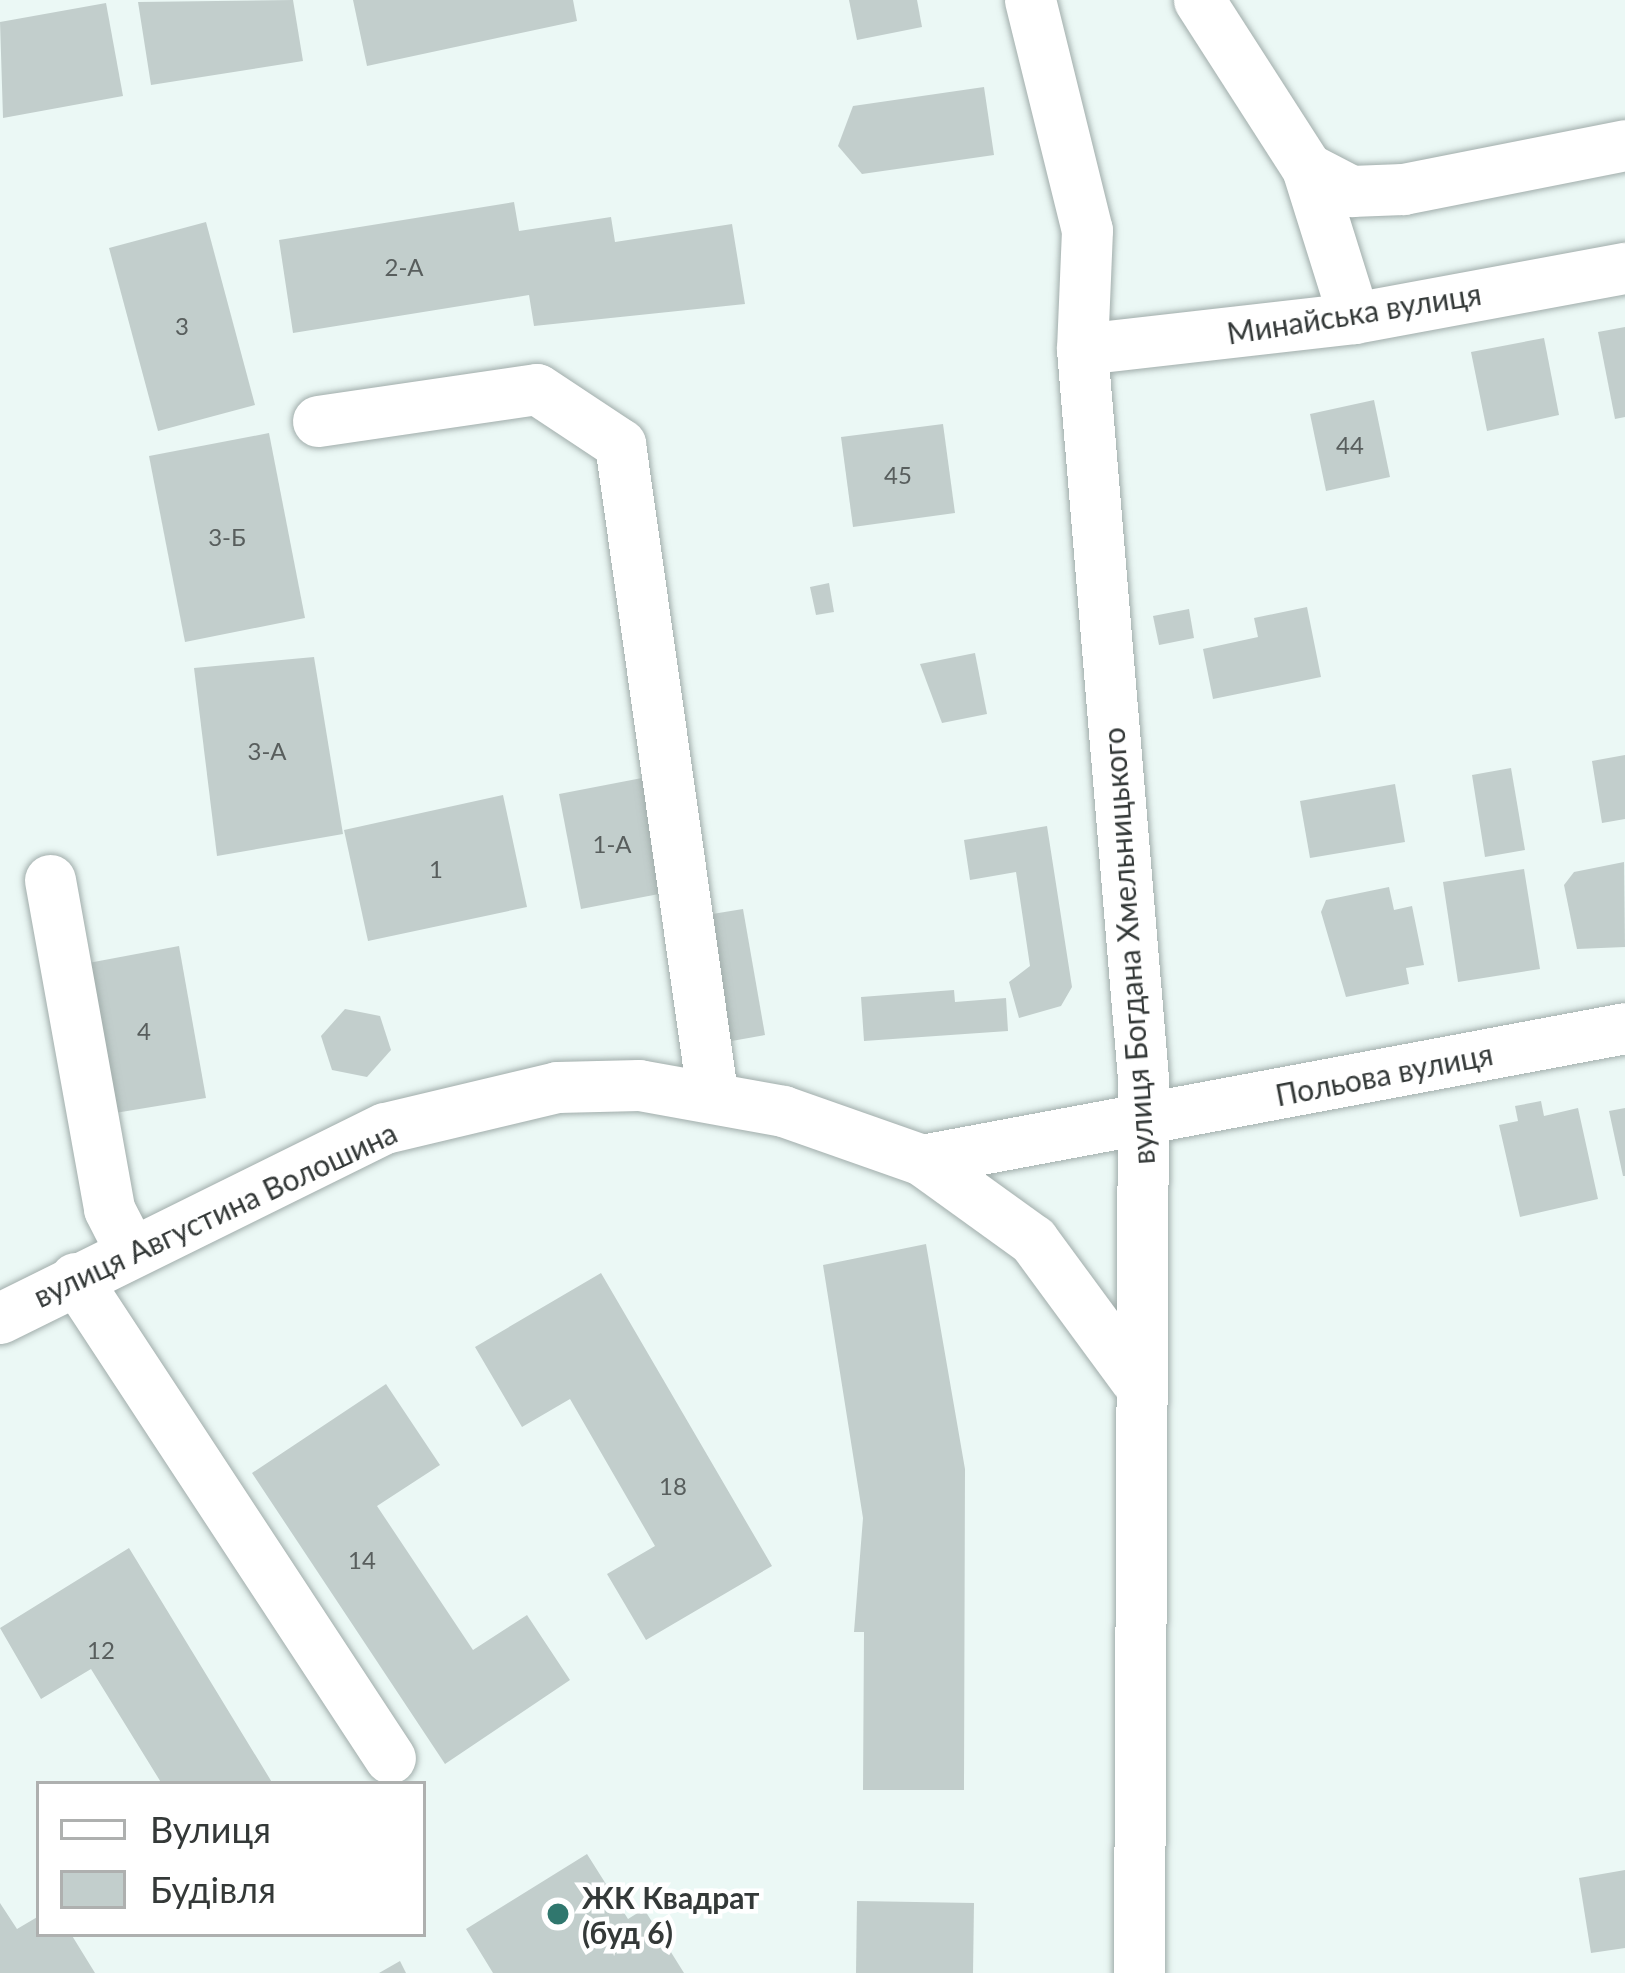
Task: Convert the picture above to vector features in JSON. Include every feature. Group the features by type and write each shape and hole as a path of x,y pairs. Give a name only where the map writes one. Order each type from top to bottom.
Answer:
{"street":[{"name":"вулиця Богдана Хмельницького","path":"1030,0 1078,163 1089,282 1082,349 1144,1123 1135,1379 1138,1973"},
{"path":"1198,0 1307,168 1354,318"},
{"path":"1307,168 1351,190 1403,189 1625,145"},
{"name":"Минайська вулиця","path":"1082,349 1354,318 1625,268"},
{"path":"318,421 537,389 620,444 712,1093"},
{"path":"50,880 110,1209 130,1250"},
{"name":"Польова вулиця","path":"1144,1123 1625,1028"},
{"name":"вулиця Августина Волошина","path":"0,1318 385,1128 557,1087 712,1093 922,1160 1033,1240 1135,1379"},
{"name":"вулиця Августина Волошина","path":"922,1160 1144,1123"},
{"path":"75,1278 390,1758"}],"building":[{"path":"293,0 303,61 151,85 138,2"},
{"path":"353,0 573,0 577,21 367,66"},
{"path":"849,0 917,0 922,27 857,40"},
{"path":"106,3 123,96 3,118 0,22"},
{"path":"984,87 994,155 862,174 838,146 853,106"},
{"path":"514,202 519,231 611,217 615,242 732,224 745,304 534,326 529,295 293,333 279,240"},
{"path":"206,222 255,405 158,431 109,248"},
{"path":"1625,327 1625,417 1615,419 1598,332"},
{"path":"1544,338 1559,415 1487,431 1471,352"},
{"path":"1374,400 1390,477 1326,491 1310,414"},
{"path":"943,424 955,513 853,527 841,437"},
{"path":"269,433 305,618 185,642 149,456"},
{"path":"829,583 834,612 816,615 810,587"},
{"path":"1307,607 1321,677 1213,699 1203,649 1258,637 1254,618"},
{"path":"1189,609 1194,638 1159,645 1153,616"},
{"path":"975,653 987,714 942,723 920,664"},
{"path":"314,657 343,834 217,856 194,668"},
{"path":"1625,755 1625,819 1602,823 1592,761"},
{"path":"1511,768 1525,850 1485,857 1472,775"},
{"path":"642,778 664,893 581,909 559,794"},
{"path":"1395,784 1405,842 1310,858 1300,801"},
{"path":"503,795 527,907 368,941 344,830"},
{"path":"1047,826 1072,987 1061,1006 1019,1018 1009,982 1030,966 1016,872 970,880 964,840"},
{"path":"1624,862 1625,947 1577,949 1564,885 1574,872"},
{"path":"1524,869 1540,969 1458,982 1443,882"},
{"path":"1389,887 1394,910 1412,906 1424,965 1406,968 1409,984 1346,997 1321,912 1326,900"},
{"path":"743,909 765,1035 715,1044 694,917"},
{"path":"179,946 206,1098 109,1114 83,964"},
{"path":"954,990 955,1002 1006,998 1008,1031 864,1041 861,997"},
{"path":"345,1009 380,1016 391,1050 367,1077 332,1070 321,1036"},
{"path":"1541,1101 1544,1116 1578,1108 1598,1199 1520,1217 1499,1125 1518,1121 1515,1106"},
{"path":"1625,1108 1625,1176 1623,1176 1609,1111"},
{"path":"926,1244 965,1469 964,1790 863,1790 864,1632 854,1632 863,1518 823,1265"},
{"path":"601,1273 772,1566 646,1640 607,1574 655,1546 570,1399 522,1427 475,1347"},
{"path":"386,1384 440,1465 377,1506 473,1650 527,1615 570,1680 445,1764 252,1473"},
{"path":"129,1548 271,1781 160,1781 91,1669 41,1699 0,1628"},
{"name":"ЖК Квадрат (буд 6)","path":"587,1854 628,1919 644,1909 684,1973 493,1973 466,1929"},
{"path":"1625,1870 1625,1948 1591,1953 1579,1878"},
{"path":"857,1901 974,1903 973,1973 856,1973"},
{"path":"0,1903 17,1929 36,1918 36,1937 73,1937 95,1973 0,1973"},
{"path":"400,1961 406,1973 379,1973"}],"place":[{"name":"ЖК Квадрат (буд 6)","path":"558,1914"}]}
